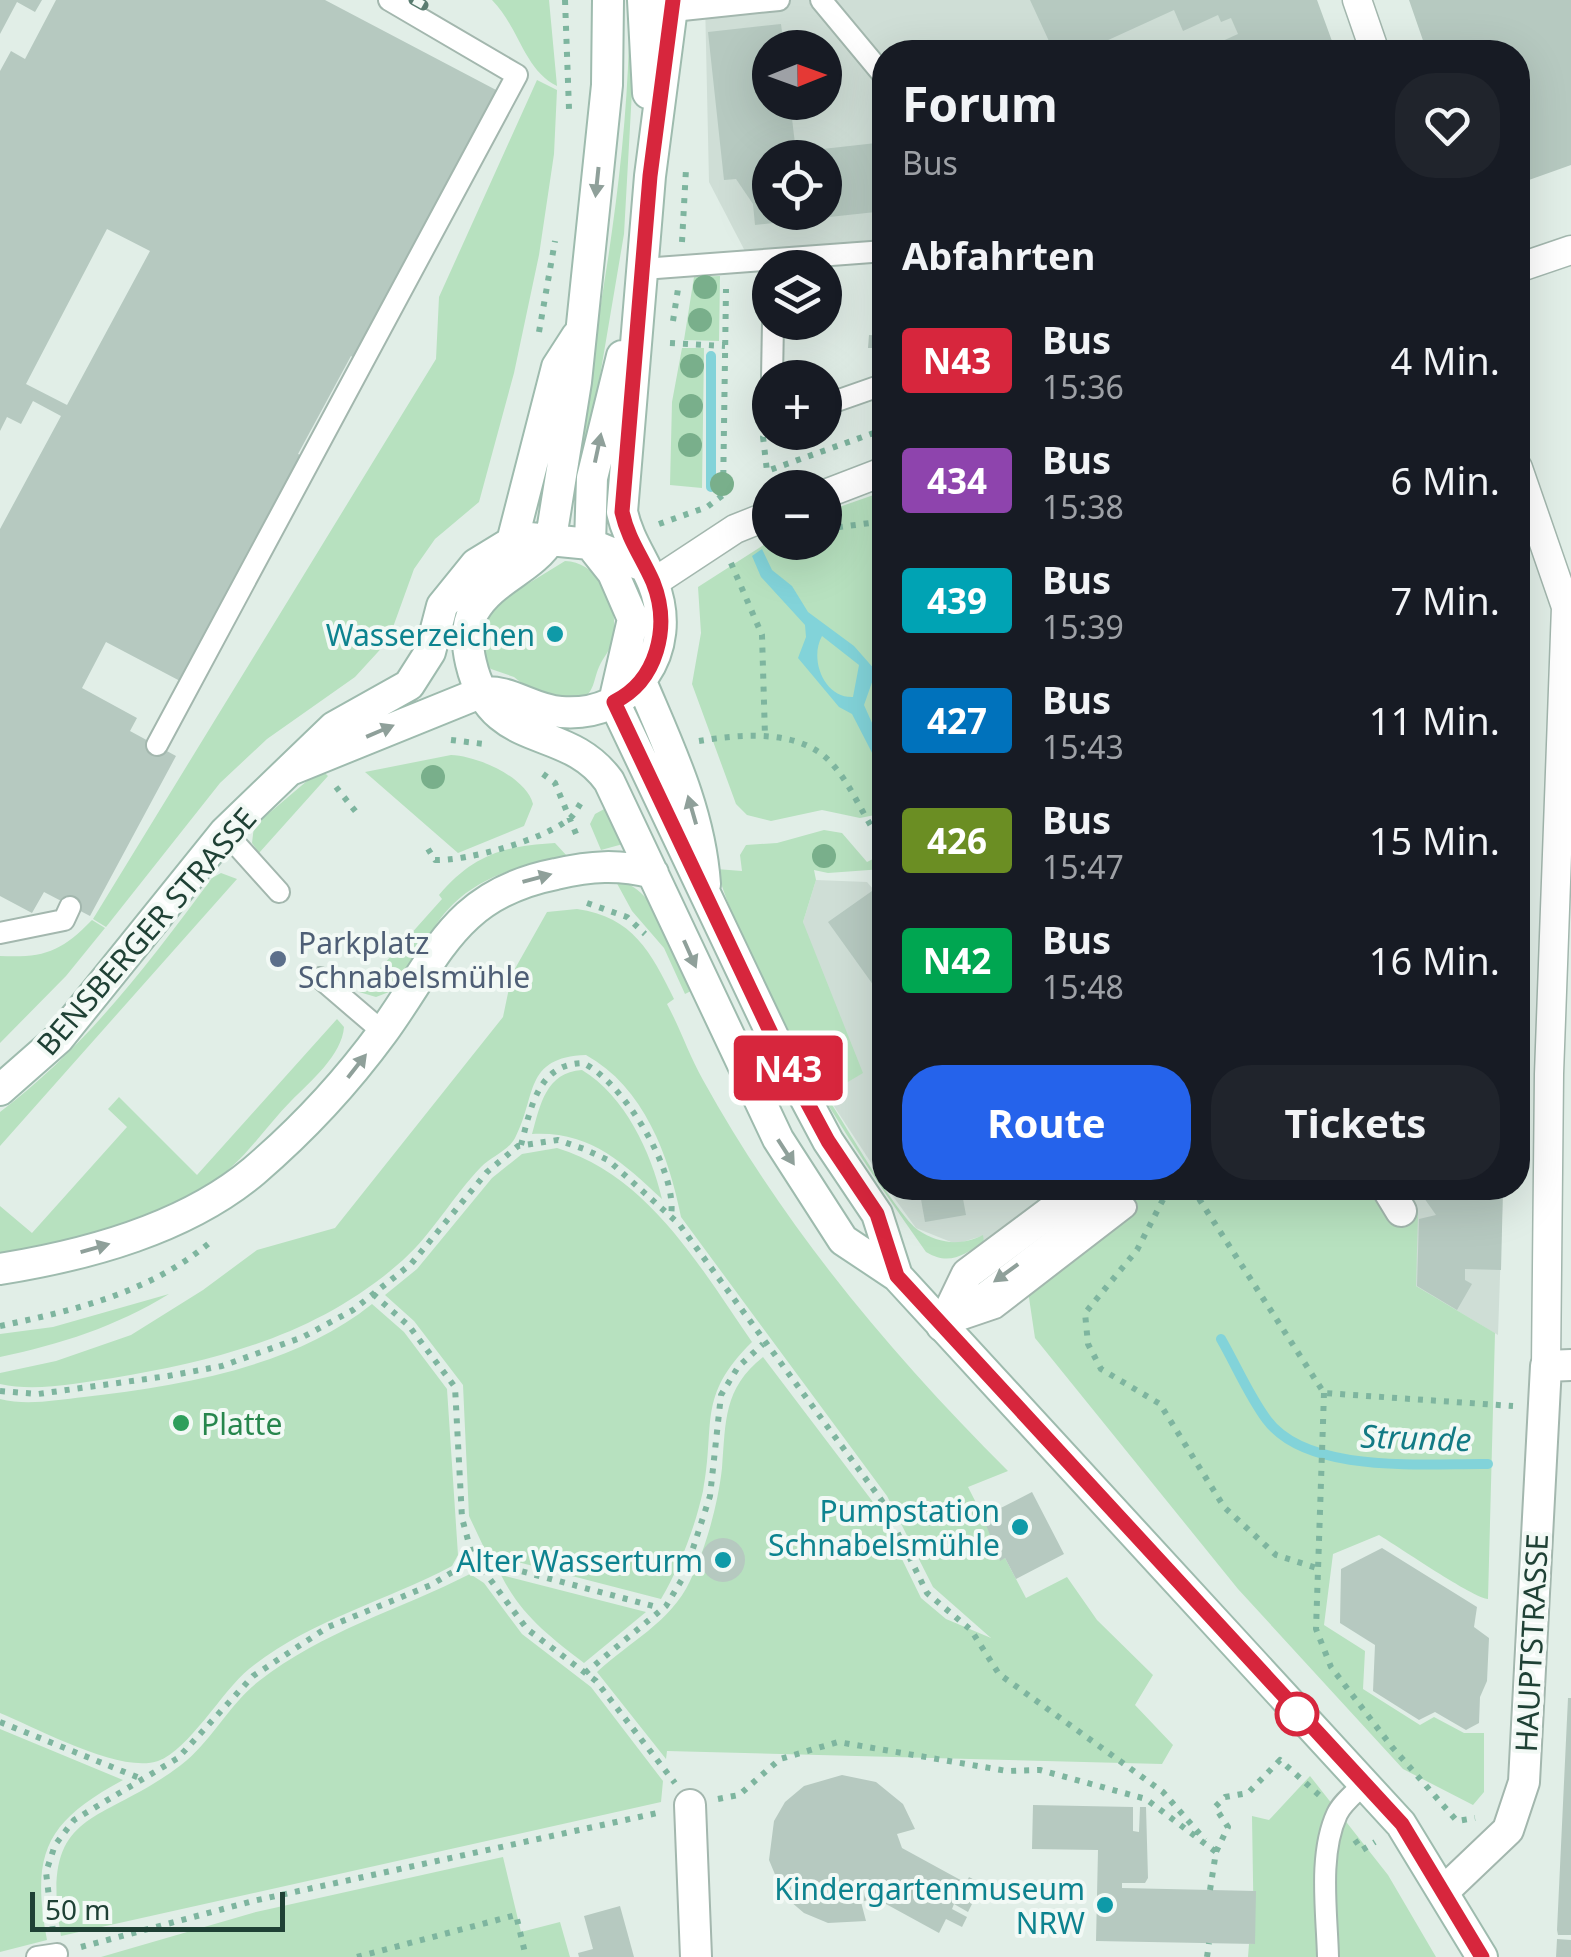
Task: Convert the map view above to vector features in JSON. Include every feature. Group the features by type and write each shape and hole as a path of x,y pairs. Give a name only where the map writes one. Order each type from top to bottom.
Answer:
{"main road":[{"path":"592,0 607,85"},
{"path":"608,0 607,85 582,329 551,538 541,554 494,586 469,623 468,648 480,692 497,717 515,729 577,749 594,760 609,780 778,1140 843,1240 897,1276 1402,1824 1482,1957"},
{"path":"643,0 650,176"},
{"path":"480,692 505,692 534,707 571,713 614,702 642,684 658,648 661,619 648,575 628,539 622,512 650,176 673,5"},
{"path":"642,279 592,478 590,544 620,586 633,619 614,702 707,906 828,1141 877,1214 897,1276"},
{"path":"582,329 557,367 512,542 551,538 590,544 648,575"},
{"name":"BENSBERGER STRASSE","path":"0,1090 58,1040 225,832 334,728 409,685 430,652 442,606 460,580 512,542"},
{"path":"642,684 685,786 702,843 707,906"},
{"name":"BENSBERGER STRASSE","path":"290,770 480,692"},
{"path":"0,1268 51,1261 117,1242 184,1214 250,1174 323,1109 383,1032 454,926 492,894 531,879 622,865 653,873"},
{"path":"942,1326 967,1274 1066,1200"},
{"name":"HAUPTSTRASSE","path":"1445,1890 1508,1830 1524,1782 1543,1405 1558,1366"},
{"path":"690,1804 696,1957"}],"street":[{"path":"1357,0 1370,40"},
{"path":"1530,264 1571,250"},
{"path":"842,487 872,476"},
{"name":"HAUPTSTRASSE","path":"1530,503 1566,607 1558,1366"},
{"path":"648,575 752,522"}],"lane":[{"path":"158,745 517,76 389,0"},
{"path":"673,5 779,0"},
{"path":"821,0 872,61"},
{"path":"842,255 872,252"},
{"path":"642,279 726,262 752,263"},
{"path":"842,399 872,389"},
{"path":"225,832 279,892"},
{"path":"0,933 64,920 70,907"},
{"path":"320,978 383,1032"},
{"path":"942,1326 984,1290 1121,1200"},
{"path":"1328,1957 1326,1874 1332,1828 1338,1810 1364,1784"}],"path":[{"path":"565,0 569,122"},
{"path":"537,346 558,229"},
{"path":"659,524 706,507 724,495 726,262"},
{"path":"670,342 726,346"},
{"path":"842,444 872,434"},
{"path":"766,450 768,471 826,450"},
{"path":"842,527 872,522"},
{"path":"752,606 764,643 765,736"},
{"path":"411,718 419,745 450,740 492,744"},
{"path":"693,742 765,736 806,745 825,756 872,829"},
{"path":"428,849 435,860 457,860 532,837 571,818 555,783 529,763"},
{"path":"521,1146 542,1083 554,1070 584,1063 616,1091 639,1120 663,1168 670,1217"},
{"path":"0,1391 38,1394 102,1387 222,1366 303,1336 373,1294 412,1264 487,1172 521,1146 558,1140 584,1148 608,1160 670,1217 882,1501 927,1592 971,1630 999,1674 1163,1792 1216,1852"},
{"path":"1163,1200 1137,1250 1085,1313 1088,1344 1100,1370 1160,1404 1224,1508 1276,1556 1320,1570"},
{"path":"1200,1200 1324,1393 1316,1628 1331,1667 1436,1797"},
{"path":"0,1326 70,1311 144,1286 202,1250 218,1235 219,1226"},
{"path":"373,1294 419,1338 455,1387 462,1518 472,1555 527,1629 585,1673 630,1723 690,1804"},
{"path":"585,1673 666,1606 684,1576 710,1496 721,1396 738,1367 763,1344"},
{"path":"1324,1393 1543,1405"},
{"path":"653,1606 480,1564 464,1565 431,1585 328,1627 253,1676 178,1758 74,1820 55,1845 46,1872 47,1955 253,1901 739,1796 780,1759 838,1742 1007,1771 1040,1770 1146,1799 1216,1852"},
{"path":"0,1722 142,1779"},
{"path":"1210,1890 1216,1852 1228,1827 1215,1807 1225,1797 1248,1793 1280,1760"},
{"path":"357,1957 516,1915 526,1957"},
{"path":"1207,1957 1208,1943"}],"shaded area":[{"path":"705,0 1316,0 1331,40 872,40 872,241 790,250 752,250 752,254 747,255 709,182"},
{"path":"816,880 867,882 872,888 872,1164 826,1094 803,922"},
{"path":"896,1200 1039,1200 984,1242 982,1236 956,1244 916,1228"},
{"path":"1403,1200 1503,1200 1498,1335 1416,1286"}],"green space":[{"path":"492,0 549,0 557,86 537,70"},
{"path":"635,37 624,234 587,453 575,450 617,195 629,41"},
{"path":"537,80 557,90 554,154 539,255 514,373 479,502 435,539 414,569 388,641 355,677 267,739 220,783 106,927 93,919 436,359 439,297"},
{"path":"720,276 719,341 684,340 694,277"},
{"path":"682,348 704,348 702,488 670,485 672,402"},
{"path":"872,496 872,816 860,818 822,810 771,821 747,815 736,804 692,684 701,633 698,587 752,552 752,560 842,560 842,506"},
{"path":"565,561 577,563 597,578 605,588 613,613 612,643 591,689 581,700 534,693 514,677 491,669 485,663 480,639 487,617 500,601"},
{"path":"451,755 487,764 521,785 533,804 524,826 458,853 365,772"},
{"path":"321,769 328,776 259,853 252,843 254,826"},
{"path":"608,807 623,844 601,850 590,824 595,814"},
{"path":"824,830 842,833 867,862 872,860 872,870 828,873 814,870 816,880 803,922 863,1073 826,1095 872,1173 781,1022 716,869 742,871 740,855 746,845 777,843"},
{"path":"555,843 567,856 495,876 450,907 389,992 376,997 359,992 464,870 504,850"},
{"path":"221,873 237,879 0,1146 0,1112 88,1032 212,878"},
{"path":"614,878 644,895 655,909 693,990 685,994 664,948 632,911"},
{"path":"577,909 613,920 648,952 674,999 667,1004 698,1071 769,1187 881,1334 1008,1471 968,1487 994,1538 989,1541 999,1560 1005,1558 1026,1598 1067,1577 1097,1620 1153,1675 1135,1705 1173,1745 1162,1764 667,1751 666,1759 597,1672 661,1620 690,1581 714,1511 729,1407 740,1381 763,1357 876,1506 921,1598 946,1619 991,1638 933,1587 887,1496 681,1217 661,1147 638,1104 624,1085 586,1055 566,1057 542,1071 512,1142 481,1167 403,1260 338,1307 267,1340 192,1362 56,1386 0,1384 0,1373 56,1361 131,1335 257,1250 335,1228 503,1017 512,974 547,912"},
{"path":"92,920 105,928 66,976 0,1043 0,956 51,951"},
{"path":"337,1019 344,1027 338,1048 223,1174 145,1218 58,1244 0,1256 0,1206 32,1233 127,1127 108,1109 119,1097 197,1175"},
{"path":"582,1070 611,1095 634,1127 662,1199 619,1161 588,1143 553,1134 532,1134 552,1083"},
{"path":"557,1148 590,1161 645,1202 692,1255 752,1342 734,1361 715,1396 700,1505 681,1560 661,1599 487,1554 469,1516 463,1385 414,1321 385,1295 417,1269 492,1178 522,1154"},
{"path":"890,1200 918,1230 933,1238 966,1241 983,1235 984,1242 956,1257 942,1258 926,1252"},
{"path":"1039,1200 1409,1200 1418,1213 1416,1286 1495,1333 1488,1599 1379,1535 1333,1554 1324,1625 1365,1651 1363,1689 1420,1725 1434,1717 1464,1733 1484,1733 1484,1792 1473,1805 1403,1769 1238,1589 1035,1338 1017,1217"},
{"path":"169,1294 87,1333 0,1357 0,1334 53,1327"},
{"path":"372,1304 404,1332 447,1389 458,1555 452,1566 322,1624 272,1652 239,1679 182,1745 158,1761 122,1761 101,1755 0,1713 0,1399 31,1402 84,1397 159,1387 235,1370 308,1344"},
{"path":"470,1574 484,1583 522,1634 591,1687 663,1781 661,1802 61,1936 59,1863 68,1841 82,1825 181,1765 248,1690 284,1664 335,1635"},
{"path":"501,1575 646,1612 584,1663 527,1613"},
{"path":"0,1729 123,1780 76,1811 60,1826 50,1844 41,1885 47,1940 0,1952"},
{"path":"1310,1776 1388,1875 1436,1957 1248,1957 1249,1944 1254,1944 1252,1816 1269,1820"},
{"path":"503,1857 521,1932 560,1922 570,1957 101,1957 256,1912"}],"water":[{"path":"754,560 767,560 772,570 792,586 808,612 854,646 872,666 872,682 864,705 872,723 872,753 852,714 839,707 798,658 806,637 805,625 761,577","holes":["822,636 859,665 853,697 843,696 827,684 818,666"]}],"building":[{"path":"0,0 42,0 35,12 17,2 0,34"},
{"path":"56,0 325,0 498,91 356,359 351,356 298,454 303,456 182,682 106,642 82,688 137,718 130,731 176,756 90,916 44,892 32,913 0,896 0,529 61,416 33,401 21,424 7,417 0,431 0,71 11,51 25,59","holes":["107,229 150,251 67,405 26,384"]},
{"path":"1030,0 1317,0 1332,40 1225,40 1238,34 1231,18 1221,22 1218,15 1183,31 1174,10 1108,40 1048,40"},
{"path":"1409,0 1571,0 1571,165 1530,180 1530,40 1423,40"},
{"path":"781,24 782,30 752,30 752,120 792,120 795,140 752,140 752,203 736,179 724,180 708,32"},
{"path":"872,143 872,212 842,216 842,147"},
{"path":"872,891 872,983 828,922"},
{"path":"921,1200 963,1200 966,1215 925,1222"},
{"path":"1425,1200 1503,1200 1501,1270 1465,1269 1465,1280 1472,1284 1457,1310 1417,1286 1419,1219 1436,1215"},
{"name":"Pumpstation Schnabelsmühle","path":"1032,1492 1064,1554 1016,1579 1005,1558 1000,1561 983,1517"},
{"name":"Alter Wasserturm","path":"723,1538 739,1544 745,1560 739,1576 723,1582 707,1576 701,1560 707,1544"},
{"path":"1382,1548 1477,1607 1474,1627 1489,1638 1487,1681 1480,1697 1479,1723 1466,1730 1435,1712 1419,1720 1373,1691 1375,1645 1340,1623 1341,1569"},
{"path":"1568,1698 1571,1935 1558,1935 1557,1930"},
{"path":"842,1775 876,1782 903,1804 915,1829 897,1834 902,1848 966,1883 969,1877 982,1884 968,1912 954,1904 952,1909 967,1917 962,1927 946,1919 939,1933 875,1898 861,1902 866,1921 828,1923 804,1913 784,1896 769,1860 774,1821 785,1802 804,1786"},
{"path":"1033,1805 1133,1807 1133,1831 1139,1832 1140,1807 1146,1807 1148,1878 1145,1883 1122,1883 1122,1888 1256,1891 1255,1944 1096,1941 1098,1850 1032,1849"},
{"path":"620,1906 634,1957 579,1957 578,1953 593,1949 584,1916"},
{"path":"1557,1939 1571,1940 1571,1957 1556,1957"}],"waterway":[{"name":"Strunde","path":"711,356 711,487"},
{"name":"Strunde","path":"1221,1339 1267,1420 1286,1438 1310,1450 1370,1462 1488,1464"}],"railway":[{"path":"414,0 423,5"}],"bus line":[{"name":"N43","path":"673,0 650,176 622,512 628,539 653,584 661,619 658,648 649,672 642,684 614,702 707,906 778,1048 828,1141 877,1214 897,1276 1402,1824 1482,1957"}],"place":[{"name":"Wasserzeichen","path":"555,634"},
{"name":"Parkplatz Schnabelsmühle","path":"278,959"},
{"name":"Platte","path":"181,1423"},
{"name":"Pumpstation Schnabelsmühle","path":"1020,1527"},
{"name":"Alter Wasserturm","path":"723,1560"},
{"name":"Kindergartenmuseum NRW","path":"1105,1905"}]}
